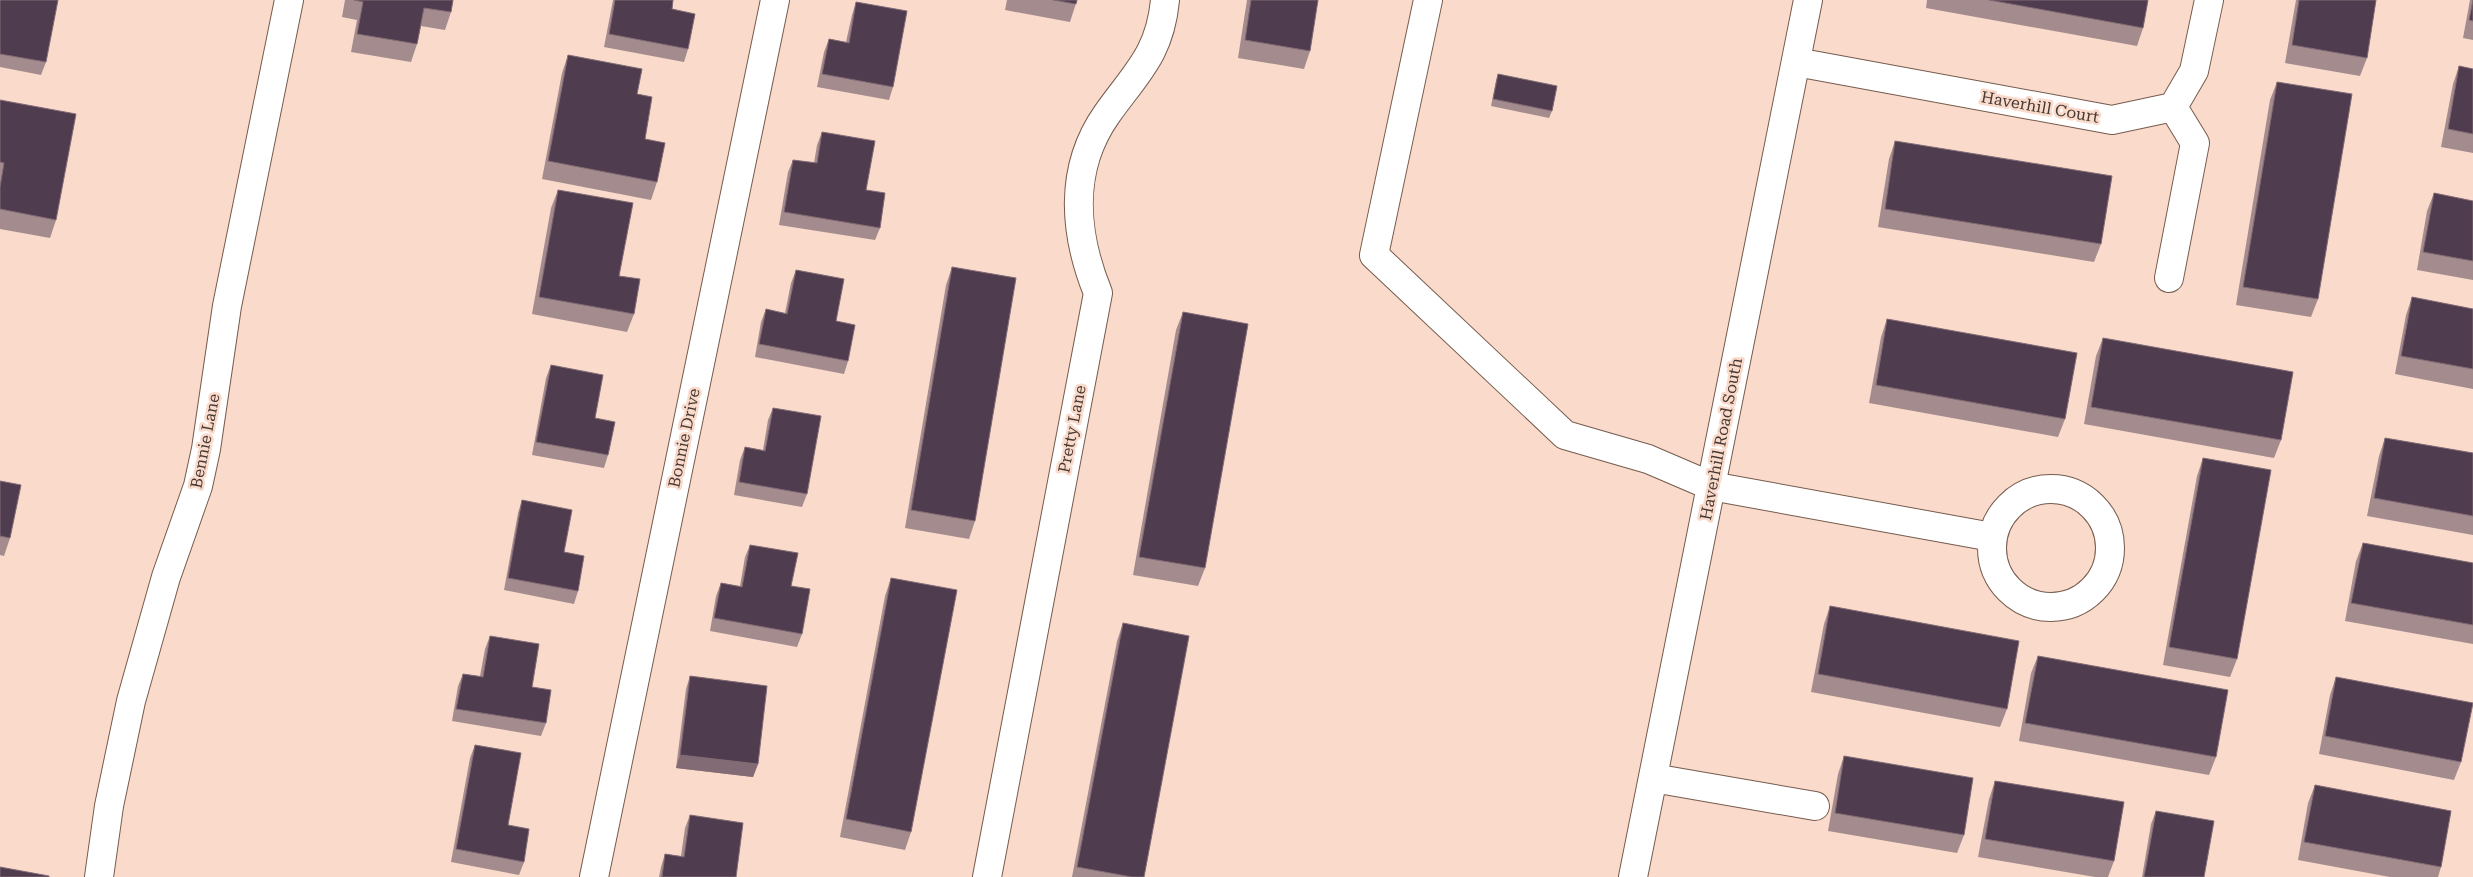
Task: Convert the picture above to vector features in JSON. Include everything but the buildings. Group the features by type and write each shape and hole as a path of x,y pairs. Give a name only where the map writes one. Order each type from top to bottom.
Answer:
{"street":[{"name":"Bennie Lane","path":"98,877 109,806 131,700 166,577 198,486 206,449 227,306 289,0"},
{"name":"Bonnie Drive","path":"594,877 775,0"},
{"name":"Pretty Lane","path":"987,877 1098,293 1086,262 1080,233 1078,202 1082,172 1092,142 1106,115 1143,68 1155,43 1164,16 1165,0"},
{"path":"1428,0 1374,255 1565,435 1648,459 1711,486 1992,537"},
{"name":"Haverhill Road South","path":"1633,877 1808,0"},
{"path":"2169,278 2194,143 2173,106 2194,71 2209,0"},
{"name":"Haverhill Court","path":"1796,62 2112,120 2173,106"},
{"path":"2043,489 2062,490 2080,495 2094,506 2105,522 2110,539 2110,558 2104,576 2093,590 2085,596 2060,607 2041,606 2023,600 2009,589 1998,574 1992,556 1992,537 1999,520 2010,505 2025,495 2043,489"},
{"path":"1653,778 1815,806"}]}
